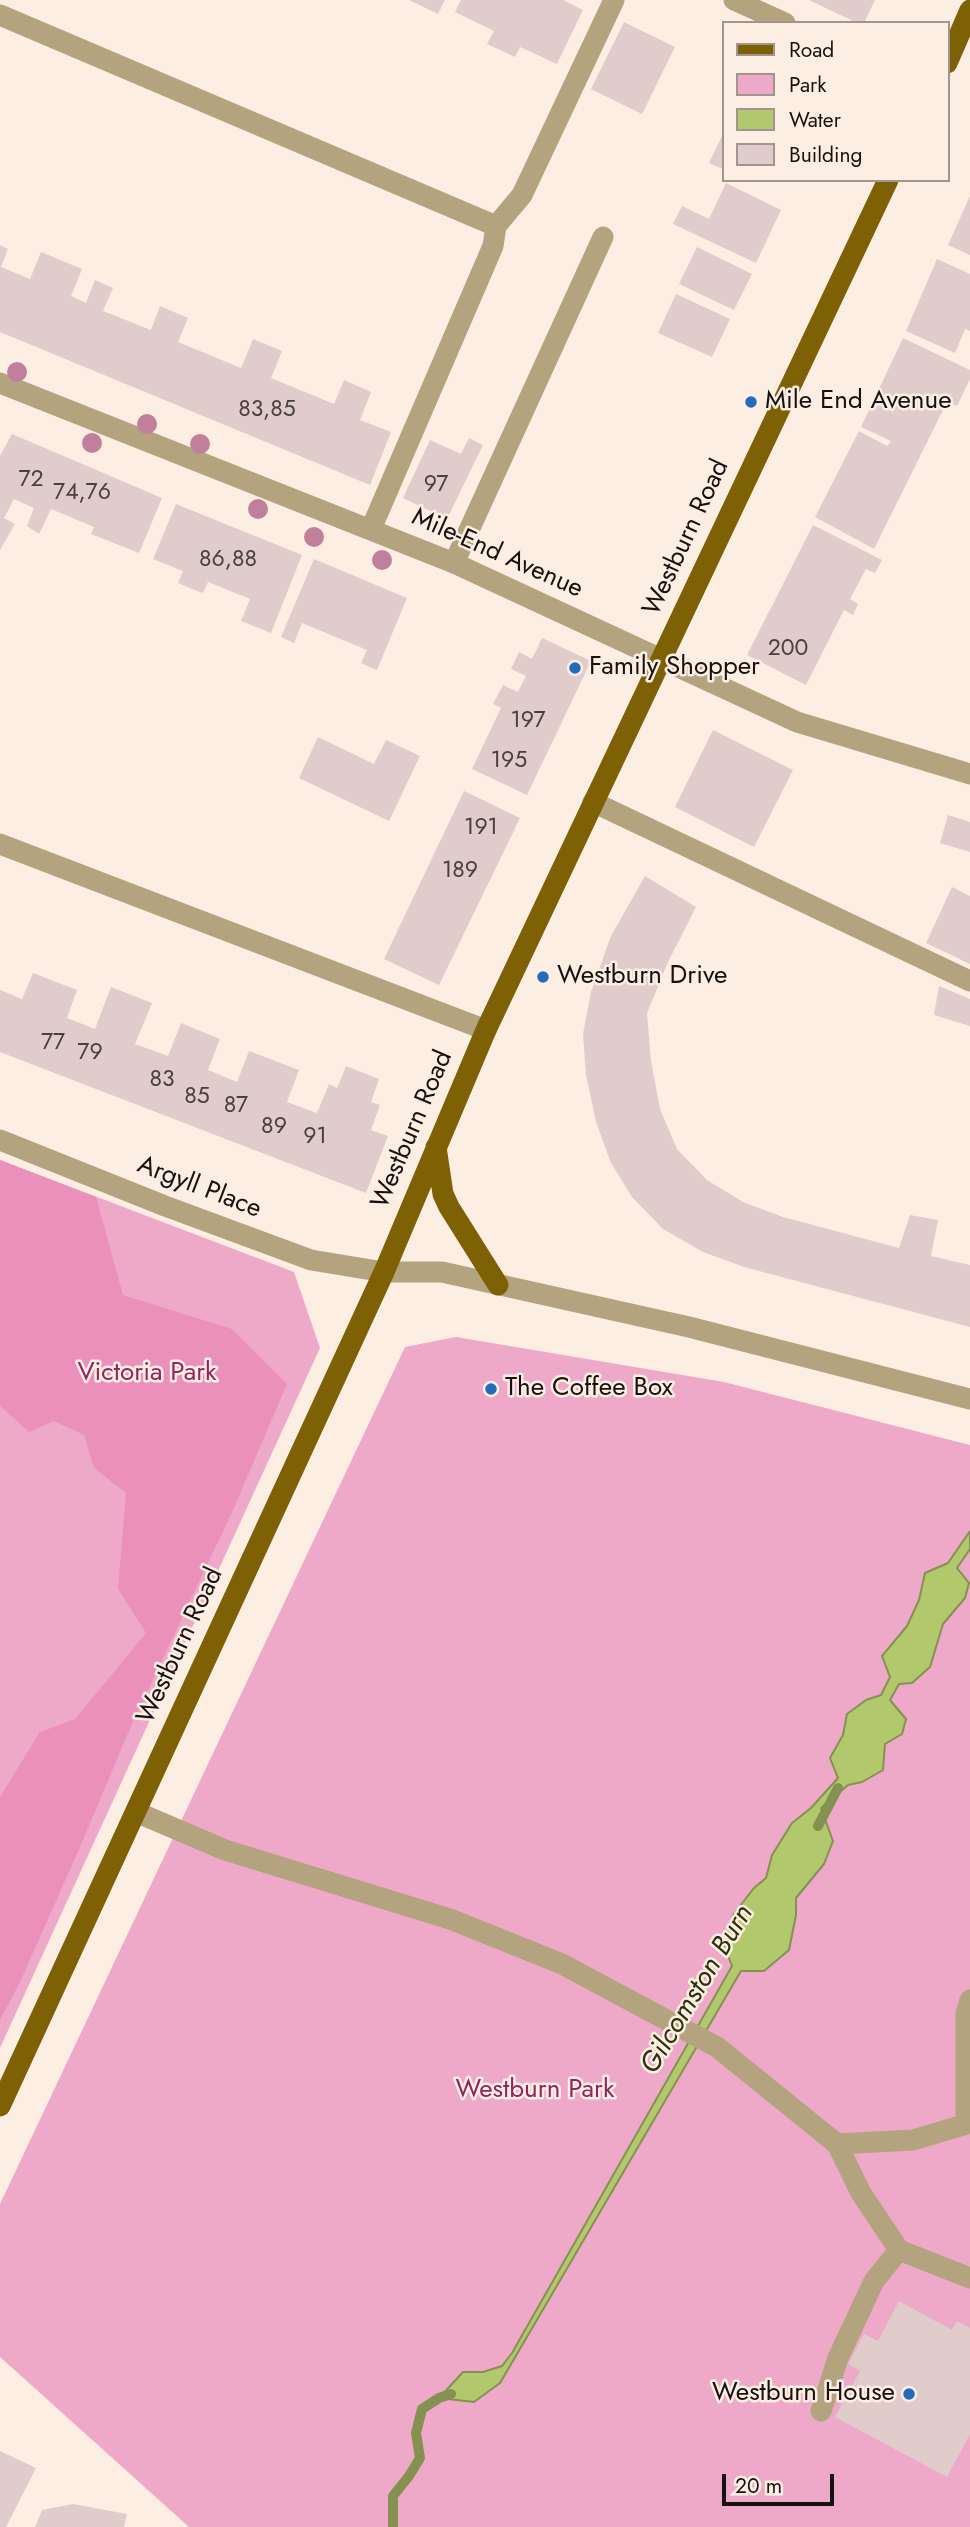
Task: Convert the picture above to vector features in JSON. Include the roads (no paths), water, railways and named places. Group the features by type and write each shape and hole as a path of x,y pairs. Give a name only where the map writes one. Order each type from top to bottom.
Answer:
{"main road":[{"path":"949,58 970,10"},
{"path":"949,71 970,44"},
{"name":"Westburn Road","path":"0,2106 384,1272 486,1030 887,182"},
{"path":"436,1147 443,1194 498,1285"}],"street":[{"path":"372,529 493,246 496,226 522,195 614,0"},
{"path":"734,0 781,21"},
{"path":"0,15 496,226"},
{"path":"454,563 603,237"},
{"name":"Mile-End Avenue","path":"0,383 454,563 797,722 970,774"},
{"path":"593,802 970,981"},
{"path":"0,844 486,1030"},
{"name":"Argyll Place","path":"0,1140 165,1206 312,1260 384,1272"},
{"path":"384,1272 442,1272 689,1327 970,1399"},
{"path":"136,1812 225,1850 462,1924 562,1964 717,2047 836,2144 861,2193 899,2250 970,2278"},
{"path":"836,2144 913,2140 968,2123 966,2013 970,2000"},
{"path":"821,2411 838,2358 874,2281 899,2250"}],"water":[{"path":"970,1531 970,1549 957,1568 969,1583 965,1598 943,1624 930,1667 912,1683 899,1684 890,1700 906,1719 902,1734 885,1744 883,1770 862,1782 848,1785 821,1808 833,1841 824,1864 796,1898 796,1915 789,1950 764,1971 741,1971 500,2383 474,2402 439,2398 463,2372 483,2372 502,2366 512,2353 732,1966 724,1946 733,1915 754,1888 766,1878 772,1855 792,1823 811,1808 838,1778 830,1758 843,1735 847,1714 866,1700 881,1695 890,1677 882,1656 907,1626 919,1600 925,1573 948,1563"}],"waterway":[{"name":"Gilcomston Burn","path":"818,1826 838,1788"},
{"name":"Gilcomston Burn","path":"393,2527 393,2496 420,2458 416,2433 422,2409 451,2394"}],"place":[{"name":"Mile End Avenue","path":"751,402"},
{"name":"Family Shopper","path":"575,668"},
{"name":"Westburn Drive","path":"543,977"},
{"name":"The Coffee Box","path":"491,1389"},
{"name":"Westburn House","path":"909,2394"}],"park label":[{"name":"Victoria Park","path":"147,1374"},
{"name":"Westburn Park","path":"535,2091"}]}
